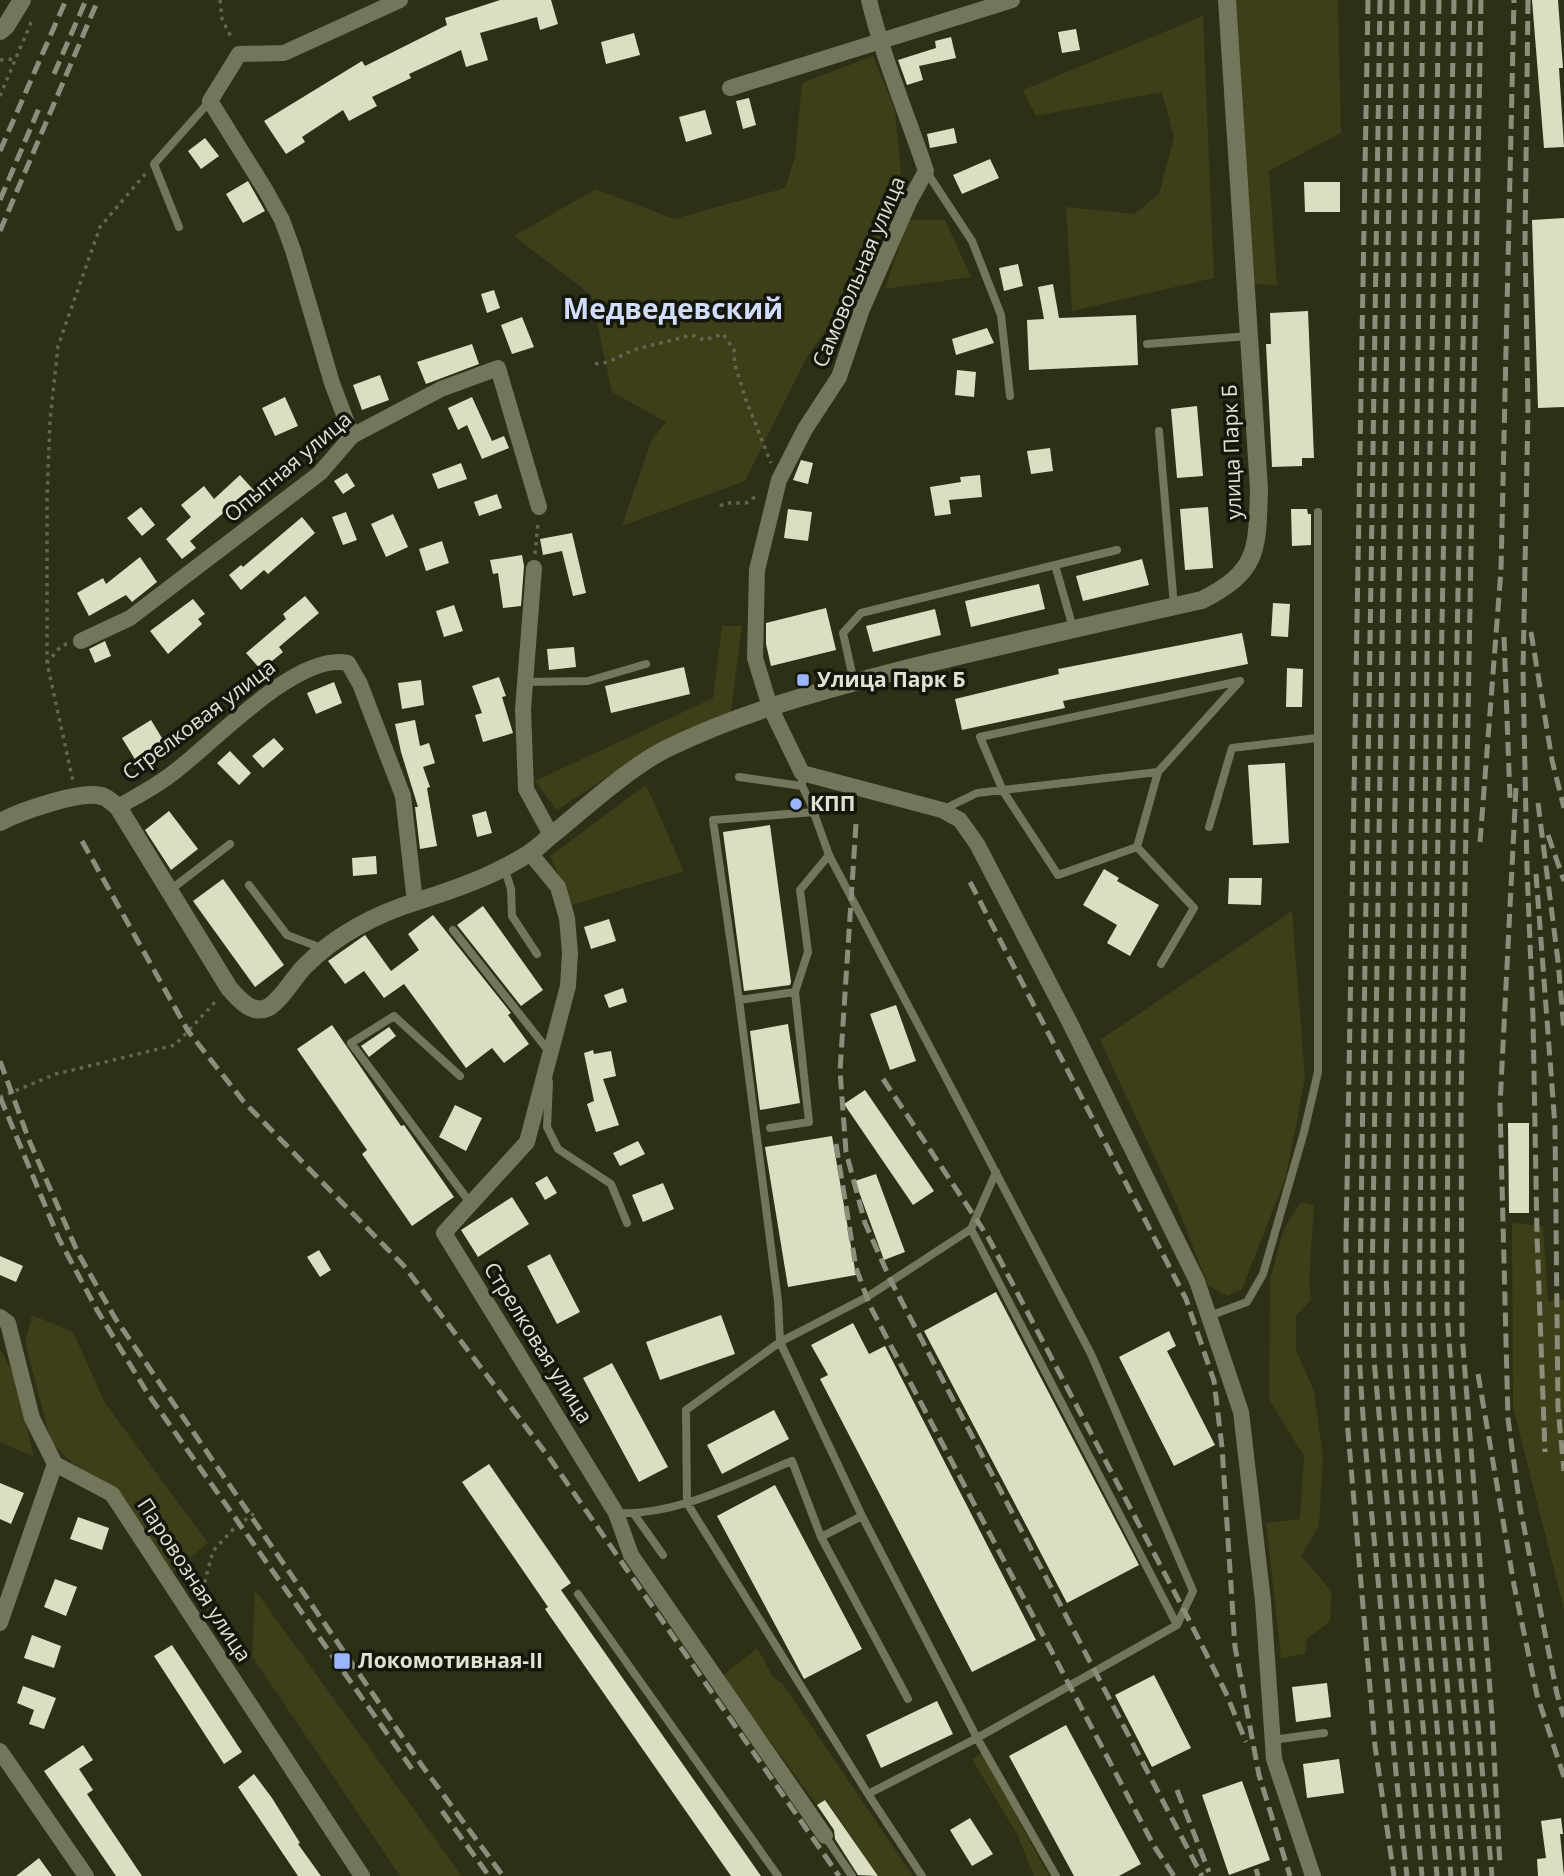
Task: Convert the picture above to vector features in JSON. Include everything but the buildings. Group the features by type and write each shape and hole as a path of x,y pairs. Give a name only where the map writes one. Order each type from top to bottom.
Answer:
{"street":[{"path":"352,436 332,383 282,220 210,100 239,54 284,53 400,0"},
{"name":"Самовольная улица","path":"802,779 770,707 755,658 757,570 779,481 804,429 839,377 862,309 909,202 926,171 879,42 869,0"},
{"path":"730,88 1012,0"},
{"name":"улица Парк Б","path":"770,707 854,682 1073,628 1202,600 1224,589 1244,572 1252,555 1257,533 1259,489 1227,0"},
{"path":"0,31 29,6"},
{"name":"Опытная улица","path":"81,641 130,618 320,473 352,436 441,389 498,368 539,507"},
{"path":"534,568 523,709 526,789 551,835"},
{"name":"Стрелковая улица","path":"118,807 169,776 279,685 327,661 348,663 360,684 403,796 415,902"},
{"name":"Стрелковая улица","path":"73,798 93,795 103,797 118,807 229,988 244,1005 256,1009 269,1007 304,967 342,934 415,902 462,888 504,867 530,853 619,781 663,750 709,729 770,707"},
{"path":"802,779 942,810 960,820 977,844 1070,1023 1191,1269 1241,1412 1263,1601 1273,1759 1312,1876"},
{"path":"0,822 31,808 73,798"},
{"name":"Стрелковая улица","path":"530,853 558,887 566,918 570,953 568,986 527,1142 444,1233 616,1514 631,1556 825,1836"},
{"path":"0,1318 8,1323 32,1418 55,1464 0,1623"},
{"name":"Паровозная улица","path":"55,1464 112,1493 362,1876"},
{"path":"0,1751 86,1876"}],"lane":[{"path":"178,226 154,164 210,100"},
{"name":"Самовольная улица","path":"926,171 972,241 1001,316 1010,396"},
{"path":"1147,344 1249,336"},
{"path":"1159,431 1174,606"},
{"path":"1209,1316 1247,1302 1263,1274 1304,1132 1318,1072 1318,512"},
{"path":"854,682 843,633 861,613 1117,550"},
{"path":"1055,565 1073,628"},
{"path":"525,682 588,681 646,664"},
{"path":"1240,681 1158,772 1137,847 1058,875 1003,791 980,737 1240,681"},
{"path":"1209,827 1232,748 1317,738"},
{"path":"942,810 977,793 1158,772"},
{"path":"739,777 802,779 829,855 1091,1354 1193,1591 1177,1625 977,1738 868,1794"},
{"path":"814,812 712,821 739,1000 778,1301 780,1342 862,1516 977,1738 1056,1876"},
{"path":"169,891 230,845"},
{"path":"1137,847 1194,908 1161,964"},
{"path":"770,1128 809,1122 795,992 808,952 800,890 829,855"},
{"path":"504,867 511,889 512,916 537,954"},
{"path":"249,885 287,935 324,949"},
{"path":"453,930 549,1060 547,1127 558,1149 611,1184 627,1223"},
{"path":"739,1000 795,992"},
{"path":"460,1076 394,1016 351,1043 471,1204"},
{"path":"922,1876 687,1503 685,1410 780,1342 867,1297 971,1229 996,1172"},
{"path":"971,1229 1177,1625"},
{"path":"616,1514 634,1514 687,1503 792,1461 821,1538 908,1699"},
{"path":"634,1514 663,1555"},
{"path":"821,1538 862,1516"},
{"path":"578,1594 778,1876"},
{"path":"1272,1740 1324,1733"},
{"path":"825,1836 852,1876"}],"path":[{"path":"220,0 222,19 239,54"},
{"path":"0,96 15,59 29,6"},
{"path":"0,60 15,59"},
{"path":"73,798 47,663 47,498 50,421 58,346 100,227 154,164"},
{"path":"594,364 608,362 633,350 692,335 704,340 723,334 734,350 735,365 746,400 779,481 746,503 726,503 720,506"},
{"path":"534,568 539,507"},
{"path":"47,663 61,645 81,641"},
{"path":"0,1097 56,1074 175,1045 229,988"},
{"path":"195,1620 213,1550 235,1527 255,1513"}],"green space":[{"path":"1230,0 1338,0 1341,133 1269,171 1277,285 1250,284"},
{"path":"1203,16 1214,278 1072,311 1066,207 1134,214 1159,194 1174,137 1162,92 1036,116 1023,90"},
{"path":"873,56 895,110 901,172 868,275 808,355 745,481 622,526 651,441 666,422 612,392 591,295 514,236 596,189 674,219 785,188 795,157 802,83"},
{"path":"908,220 945,220 971,277 885,289"},
{"path":"722,626 742,626 731,711 649,750 557,810 535,781 713,698"},
{"path":"646,785 684,871 572,905 550,856"},
{"path":"1292,911 1305,1078 1286,1177 1242,1289 1227,1296 1208,1285 1176,1203 1100,1040"},
{"path":"1301,1202 1314,1205 1309,1282 1311,1300 1296,1316 1296,1350 1314,1391 1323,1457 1319,1526 1301,1556 1332,1592 1330,1621 1307,1639 1305,1654 1281,1658 1266,1523 1300,1519 1304,1456 1269,1400 1270,1280 1284,1228"},
{"path":"1512,1223 1543,1226 1548,1301 1564,1300 1564,1609 1513,1407"},
{"path":"32,1315 73,1332 105,1403 208,1543 173,1572 119,1494 70,1461 51,1442 25,1342"},
{"path":"0,1349 12,1371 34,1457 0,1442"},
{"path":"255,1590 462,1876 400,1876 252,1656"},
{"path":"757,1648 774,1678 783,1684 913,1876 878,1876 826,1800 817,1805 722,1676"},
{"path":"982,1753 1049,1876 1034,1876 1017,1834 972,1759"}],"railway":[{"path":"0,151 66,0"},
{"path":"54,74 86,0"},
{"path":"0,231 98,0"},
{"path":"1368,0 1346,1242 1347,1420 1375,1746 1394,1876"},
{"path":"1380,0 1359,1347 1366,1458 1407,1876"},
{"path":"1392,0 1372,1286 1374,1360 1422,1876"},
{"path":"1407,0 1386,1274 1390,1372 1437,1876"},
{"path":"1423,0 1404,1333 1414,1480 1451,1876"},
{"path":"1439,0 1429,496 1419,1310 1424,1419 1464,1876"},
{"path":"1454,0 1433,1093 1433,1321 1438,1448 1466,1731 1477,1876"},
{"path":"1470,0 1448,1086 1447,1311 1470,1638 1492,1876"},
{"path":"1481,0 1461,1103 1462,1334 1492,1716 1500,1866"},
{"path":"1480,842 1501,570 1514,0"},
{"path":"1528,0 1525,243 1528,409 1523,671 1545,1452"},
{"path":"0,200 40,106"},
{"path":"1531,632 1552,760 1564,808"},
{"path":"1504,637 1510,798"},
{"path":"1516,788 1500,1105 1508,1419 1520,1507 1557,1694 1564,1717"},
{"path":"1538,803 1564,1031"},
{"path":"856,824 840,1071 846,1152 865,1223 891,1281 1202,1876"},
{"path":"1548,835 1564,881"},
{"path":"82,841 188,1031 244,1102 404,1266 551,1460 839,1876"},
{"path":"1536,874 1555,1126 1558,1408 1564,1471"},
{"path":"970,882 1186,1299 1214,1381 1222,1447 1235,1647 1259,1775 1290,1876"},
{"path":"0,1061 29,1140 78,1253 115,1318 423,1767 503,1876"},
{"path":"883,1079 988,1237 1188,1618 1226,1693 1246,1742"},
{"path":"0,1097 59,1239 97,1310 148,1394 412,1769"},
{"path":"836,1144 856,1268 870,1306 1154,1846 1174,1876"},
{"path":"1478,1374 1514,1585 1537,1695 1564,1777"},
{"path":"1177,1790 1209,1872"},
{"path":"442,1811 489,1876"},
{"path":"1256,1869 1258,1876"}],"place":[{"name":"Улица Парк Б","path":"803,680"},
{"name":"КПП","path":"796,804"},
{"name":"Локомотивная-II","path":"342,1661"}],"district":[{"name":"Медведевский","path":"673,309"}]}
